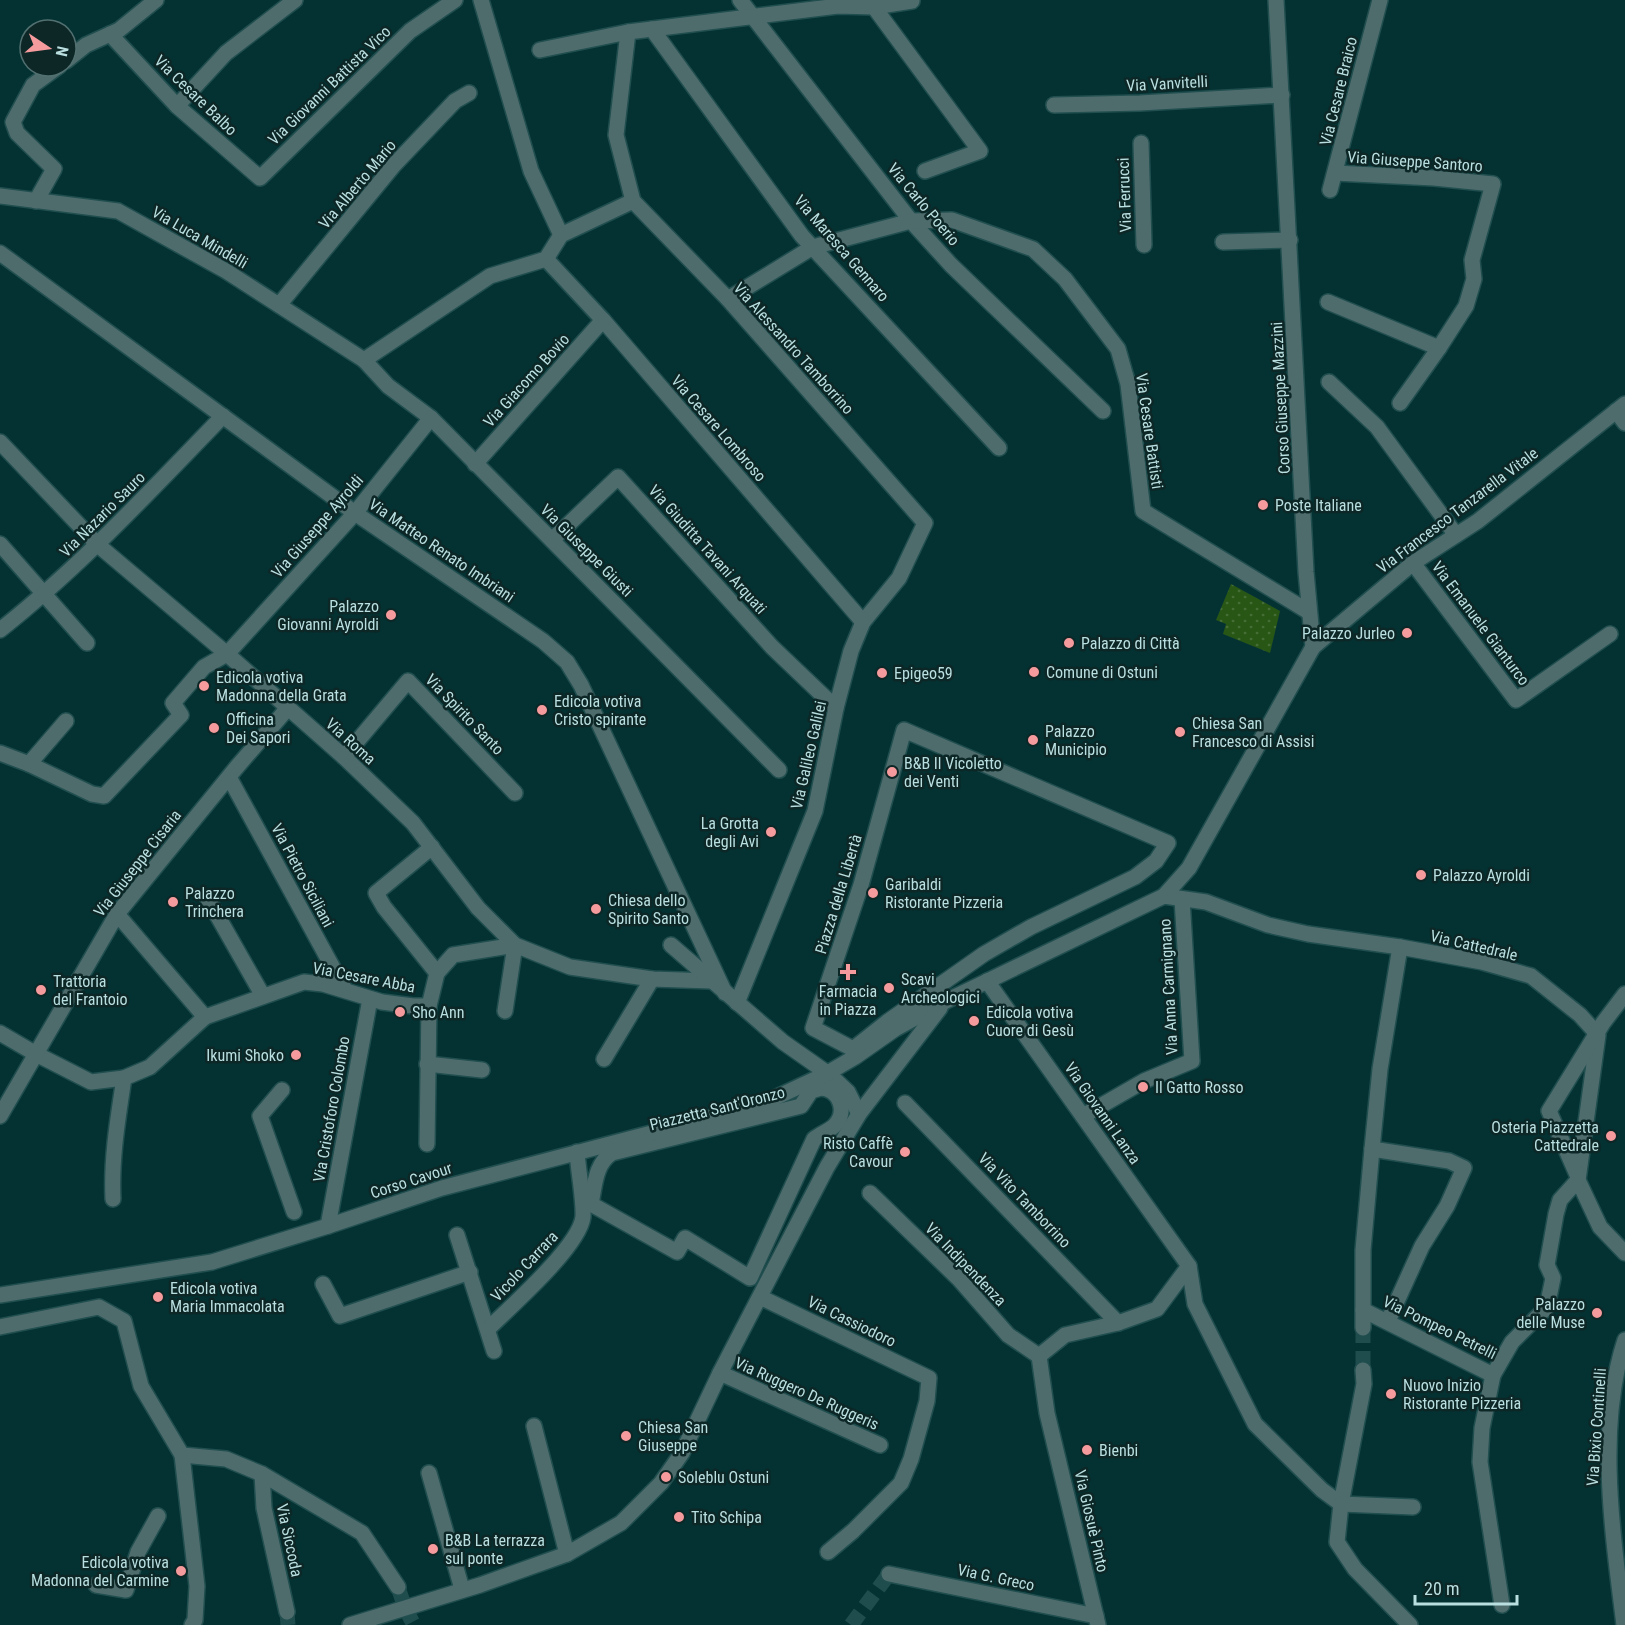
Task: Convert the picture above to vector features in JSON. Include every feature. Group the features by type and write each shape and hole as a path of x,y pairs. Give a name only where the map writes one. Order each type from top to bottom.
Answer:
{"street":[{"path":"78,51 86,45 118,30 156,0"},
{"path":"177,106 226,53 295,0"},
{"name":"Via Giovanni Battista Vico","path":"260,178 410,31 455,0"},
{"path":"482,0 531,171 561,235"},
{"name":"Via Carlo Poerio","path":"740,0 911,221 951,265 1103,411"},
{"name":"Corso Giuseppe Mazzini","path":"1276,0 1309,612 1313,646"},
{"name":"Via Cesare Braico","path":"1330,190 1380,0"},
{"path":"540,50 628,32 753,17 837,3 874,7 912,1"},
{"path":"874,7 980,151 925,171"},
{"name":"Via Maresca Gennaro","path":"652,29 802,236 999,448"},
{"path":"364,360 490,276 546,259 561,235 633,201 616,135 628,32"},
{"name":"Via Cesare Balbo","path":"110,34 177,106 260,178"},
{"path":"36,201 54,169 17,133 13,122 33,85 43,78"},
{"name":"Via Alberto Mario","path":"279,305 394,165 455,101 469,93"},
{"name":"Via Vanvitelli","path":"1054,105 1282,95"},
{"name":"Via Ferrucci","path":"1141,144 1143,245"},
{"name":"Via Giuseppe Santoro","path":"1335,173 1434,178 1493,184 1472,260 1474,279 1466,306 1439,348"},
{"name":"Via Luca Mindelli","path":"0,196 118,211 226,271 364,360"},
{"name":"Via Alessandro Tamborrino","path":"633,201 728,299 925,523"},
{"name":"Via Cesare Battisti","path":"911,221 952,220 1033,249 1065,279 1118,349 1128,384 1143,511 1309,612"},
{"path":"728,299 813,247 911,221"},
{"path":"1223,242 1290,240"},
{"name":"Via Matteo Renato Imbriani","path":"0,253 355,513 543,641 567,662 581,685 731,998"},
{"name":"Via Cesare Lombroso","path":"546,259 603,320 863,622"},
{"path":"1328,302 1439,348 1400,403"},
{"name":"Via Giacomo Bovio","path":"475,464 603,320"},
{"name":"Via Giuseppe Giusti","path":"364,360 388,386 430,417 779,770"},
{"path":"1329,382 1377,427 1456,535"},
{"name":"Via Francesco Tanzarella Vitale","path":"1313,646 1413,563 1478,521 1622,413"},
{"name":"Via Nazario Sauro","path":"0,630 45,594 98,545 223,416"},
{"name":"Via Giuseppe Ayroldi","path":"29,764 92,794 104,796 181,715 173,703 204,667 227,654 355,513 430,417"},
{"name":"Via Roma","path":"0,442 98,545 227,654 413,823 478,908 515,945 570,966 652,979 711,981"},
{"name":"Via Giuditta Tavani Arquati","path":"552,540 618,477 771,647 836,708"},
{"name":"Via Galileo Galilei","path":"731,998 815,811 850,651 863,622 899,578 925,523"},
{"path":"0,544 87,643"},
{"name":"Via Emanuele Gianturco","path":"1413,563 1516,700 1610,634"},
{"path":"350,1625 480,1585 567,1554 621,1523 661,1483 682,1453 720,1373 827,1167 860,1114 945,1001 1164,896 1189,868 1313,646"},
{"name":"Via Spirito Santo","path":"344,758 408,681 515,793"},
{"name":"Via Giuseppe Cisaria","path":"0,1116 117,914 287,709"},
{"path":"0,753 29,764 66,721"},
{"name":"Piazza della Libertà","path":"904,730 1168,843 1156,861 1135,877 1032,927 984,954 887,1022 853,1049 813,1028 861,885 904,730"},
{"name":"Via Pietro Siciliani","path":"229,777 345,990"},
{"path":"432,847 376,893 384,907 437,973"},
{"name":"Via Cattedrale","path":"1164,896 1206,902 1268,925 1308,934 1482,962 1531,976 1580,1015 1598,1035"},
{"path":"207,899 263,996"},
{"name":"Via Anna Carmignano","path":"1083,1116 1144,1081 1192,1061 1181,914 1182,899"},
{"path":"0,1033 91,1082 124,1078 150,1067 205,1017 117,914"},
{"path":"505,1011 515,945"},
{"name":"Via Cesare Abba","path":"205,1017 304,982 323,984 370,999 413,1006 429,1006 437,973 453,956 515,945"},
{"path":"670,945 783,1042 830,1075 848,1092 860,1114"},
{"path":"1363,1328 1363,1250 1372,1149 1380,1069 1400,947"},
{"path":"604,1059 652,979"},
{"name":"Via Giovanni Lanza","path":"987,981 1189,1266"},
{"path":"1625,994 1603,1023 1598,1035 1549,1111 1600,1227 1625,1253"},
{"name":"Via Cristoforo Colombo","path":"328,1226 370,999"},
{"name":"Corso Cavour","path":"0,1295 212,1262 441,1188 762,1104 826,1074 895,1029 945,1001"},
{"path":"427,1144 429,1006"},
{"path":"1578,1178 1598,1035"},
{"path":"428,1065 482,1070"},
{"path":"113,1199 112,1178 124,1078"},
{"name":"Piazzetta Sant'Oronzo","path":"821,1088 830,1089 836,1095 840,1105 840,1114 835,1126 814,1139 750,1278 685,1238 677,1252 591,1204 598,1171 603,1159 612,1153 801,1106 811,1091 821,1088"},
{"path":"282,1089 260,1116 294,1212"},
{"name":"Via Vito Tamborrino","path":"905,1103 1118,1323"},
{"path":"1372,1149 1449,1161 1464,1168 1447,1206 1422,1246 1388,1321"},
{"name":"Vicolo Carrara","path":"488,1329 532,1286 576,1237 583,1217 577,1152"},
{"name":"Via Pompeo Petrelli","path":"1363,1310 1493,1375 1512,1342 1547,1306 1553,1278 1547,1265 1556,1214 1560,1200 1578,1178"},
{"name":"Via Indipendenza","path":"870,1193 971,1292 1008,1335 1039,1356"},
{"path":"458,1235 494,1351"},
{"path":"1039,1356 1065,1335 1118,1323 1157,1309 1189,1266"},
{"path":"1189,1266 1194,1304 1255,1424 1322,1490 1341,1504 1413,1507"},
{"path":"323,1284 340,1316 470,1272"},
{"name":"Via Cassiodoro","path":"760,1297 929,1378 927,1401 911,1458 901,1483 854,1531 828,1552"},
{"path":"0,1326 99,1307 124,1321 141,1386 182,1455 197,1586 195,1620 192,1625"},
{"name":"Via Bixio Continelli","path":"1624,1625 1610,1510 1610,1446 1612,1407 1619,1358 1625,1340"},
{"name":"Via Giosuè Pinto","path":"1039,1356 1047,1413 1097,1621"},
{"path":"1363,1370 1364,1384 1336,1542 1355,1569 1410,1625"},
{"name":"Via Ruggero De Ruggeris","path":"720,1373 880,1445"},
{"path":"1493,1375 1482,1428 1480,1462 1502,1605"},
{"path":"534,1426 567,1554"},
{"path":"182,1455 226,1459 262,1474 362,1533 398,1587"},
{"path":"429,1473 462,1589"},
{"name":"Via Siccoda","path":"262,1474 264,1508 287,1612"},
{"path":"96,1585 126,1590 138,1552 158,1516"},
{"name":"Via G. Greco","path":"889,1574 1097,1621"}],"green space":[{"path":"1231,584 1280,611 1270,653 1223,634 1226,624 1216,620"}],"tunnel":[{"path":"1363,1328 1363,1370"},
{"path":"851,1625 889,1574"},
{"path":"398,1587 414,1625"},
{"path":"287,1612 288,1625"}],"place":[{"name":"Poste Italiane","path":"1263,505"},
{"name":"Palazzo Giovanni Ayroldi","path":"391,615"},
{"name":"Palazzo Jurleo","path":"1407,633"},
{"name":"Palazzo di Città","path":"1069,643"},
{"name":"Comune di Ostuni","path":"1034,672"},
{"name":"Epigeo59","path":"882,673"},
{"name":"Edicola votiva Madonna della Grata","path":"204,686"},
{"name":"Edicola votiva Cristo spirante","path":"542,710"},
{"name":"Officina Dei Sapori","path":"214,728"},
{"name":"Chiesa San Francesco di Assisi","path":"1180,732"},
{"name":"Palazzo Municipio","path":"1033,740"},
{"name":"B&B Il Vicoletto dei Venti","path":"892,772"},
{"name":"La Grotta degli Avi","path":"771,832"},
{"name":"Palazzo Ayroldi","path":"1421,875"},
{"name":"Garibaldi Ristorante Pizzeria","path":"873,893"},
{"name":"Palazzo Trinchera","path":"173,902"},
{"name":"Chiesa dello Spirito Santo","path":"596,909"},
{"name":"Farmacia in Piazza","path":"848,972"},
{"name":"Scavi Archeologici","path":"889,988"},
{"name":"Trattoria del Frantoio","path":"41,990"},
{"name":"Sho Ann","path":"400,1012"},
{"name":"Edicola votiva Cuore di Gesù","path":"974,1021"},
{"name":"Ikumi Shoko","path":"296,1055"},
{"name":"Il Gatto Rosso","path":"1143,1087"},
{"name":"Osteria Piazzetta Cattedrale","path":"1611,1136"},
{"name":"Risto Caffè Cavour","path":"905,1152"},
{"name":"Edicola votiva Maria Immacolata","path":"158,1297"},
{"name":"Palazzo delle Muse","path":"1597,1313"},
{"name":"Nuovo Inizio Ristorante Pizzeria","path":"1391,1394"},
{"name":"Chiesa San Giuseppe","path":"626,1436"},
{"name":"Bienbi","path":"1087,1450"},
{"name":"Soleblu Ostuni","path":"666,1477"},
{"name":"Tito Schipa","path":"679,1517"},
{"name":"B&B La terrazza sul ponte","path":"433,1549"},
{"name":"Edicola votiva Madonna del Carmine","path":"181,1571"}]}
